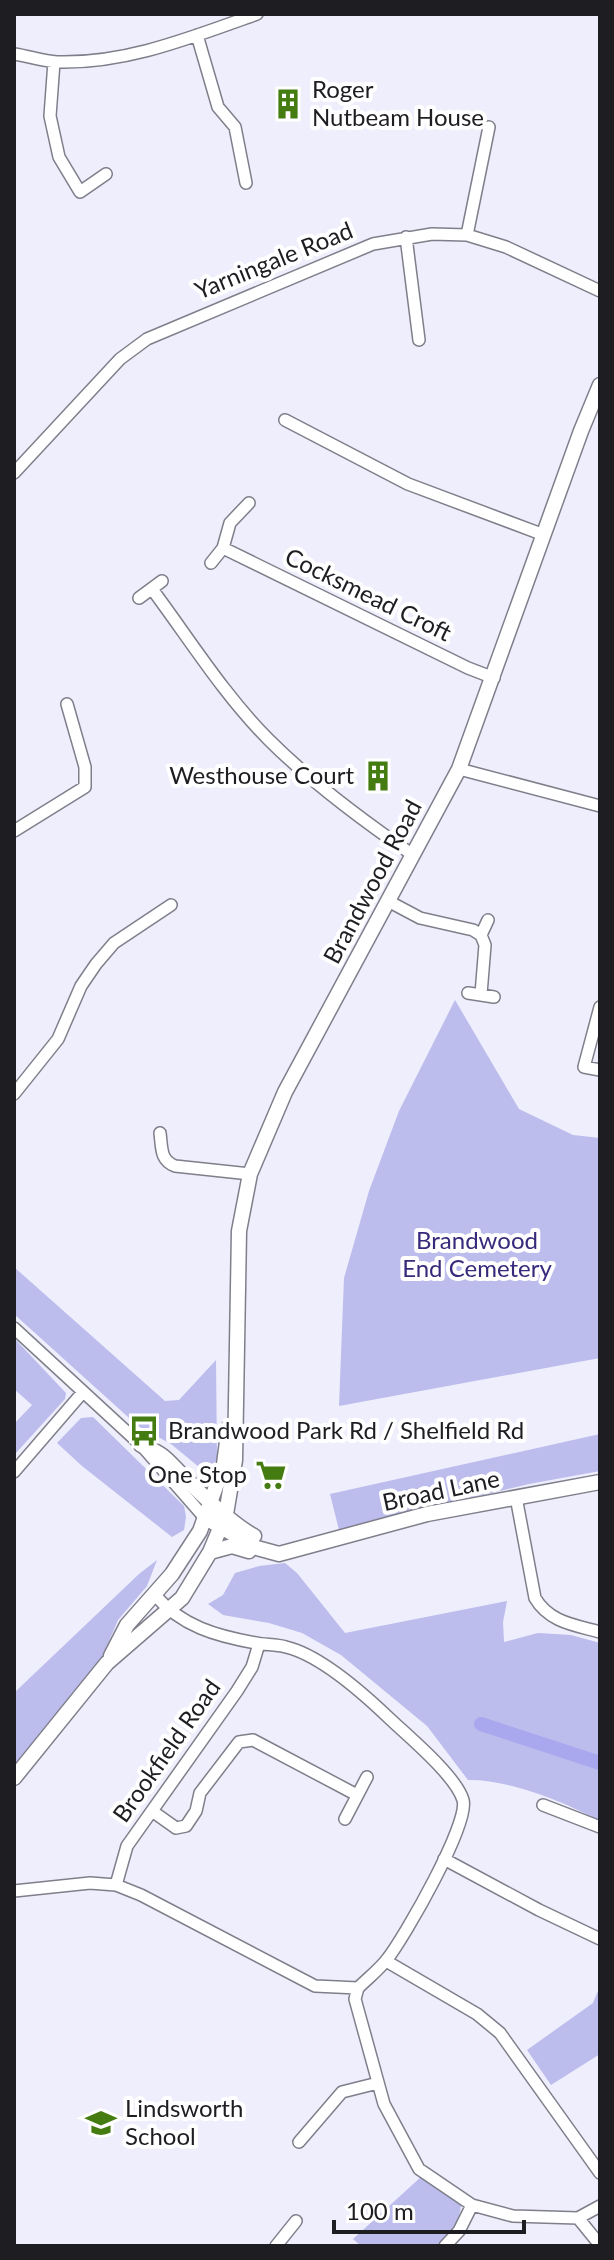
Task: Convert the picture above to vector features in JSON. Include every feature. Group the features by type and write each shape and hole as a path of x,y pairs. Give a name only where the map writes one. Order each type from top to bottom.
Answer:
{"street":[{"path":"14,54 54,62 100,60 149,51 257,14"},
{"path":"197,35 218,107 235,127 246,183"},
{"path":"54,62 50,116 59,157 80,192 106,174"},
{"path":"467,235 489,127"},
{"name":"Yarningale Road","path":"14,473 120,359 147,339 373,244 432,234 467,235 506,247 600,291"},
{"path":"406,237 419,340"},
{"name":"Brandwood Road","path":"218,1512 235,1460 239,1231 250,1174 285,1092 459,769 600,385"},
{"path":"285,420 408,484 544,535"},
{"path":"211,563 223,548 230,523 249,503"},
{"name":"Cocksmead Croft","path":"223,548 494,678"},
{"path":"139,598 162,581"},
{"path":"152,589 234,699 268,739 366,822 413,855"},
{"path":"14,831 85,787 85,767 67,704"},
{"path":"459,769 600,806"},
{"path":"388,901 420,918 473,930 481,935 485,945 475,993 494,997"},
{"path":"14,1094 58,1039 81,986 96,964 114,943 171,905"},
{"path":"481,935 488,920"},
{"path":"600,1007 584,1067 600,1070"},
{"path":"160,1133 166,1162 175,1166 250,1174"},
{"path":"14,1328 141,1445 204,1517"},
{"path":"14,1472 83,1392"},
{"name":"Brandwood Road","path":"218,1512 235,1407"},
{"path":"141,1445 161,1453 218,1512 269,1553"},
{"name":"Broad Lane","path":"210,1552 232,1546 257,1554 294,1551 427,1514 600,1482"},
{"path":"516,1497 535,1598 544,1613 600,1632"},
{"path":"218,1512 241,1530 272,1546 294,1551"},
{"path":"14,1778 107,1663 169,1612 193,1584 210,1552 218,1512"},
{"name":"Brandwood Road","path":"107,1663 127,1625 189,1551 204,1517 218,1512"},
{"path":"155,1595 169,1612 201,1630 259,1644 285,1646 307,1655 384,1713 444,1772 463,1800 464,1812 444,1859 402,1938 386,1961 358,1988 355,1999 389,2115 419,2169 472,2205 513,2216 578,2218 600,2206"},
{"name":"Brookfield Road","path":"116,1885 127,1846 237,1691 252,1667 259,1644"},
{"path":"152,1811 176,1828 186,1826 196,1811 200,1793 239,1742 246,1739 357,1795"},
{"path":"345,1819 367,1777"},
{"path":"543,1805 600,1827"},
{"path":"444,1859 600,1939"},
{"path":"14,1891 90,1883 116,1885 163,1906 315,1986 358,1988"},
{"path":"386,1961 477,2014 500,2033 600,2173"},
{"path":"299,2142 342,2092 378,2083"},
{"path":"445,2246 459,2231 472,2205"},
{"path":"578,2218 600,2245"},
{"path":"276,2246 296,2221"}],"green space":[{"name":"Brandwood End Cemetery","path":"455,1000 519,1109 573,1135 600,1138 600,1358 339,1406 344,1278 369,1191 399,1111"},
{"path":"14,1267 165,1401 179,1400 216,1360 217,1460 208,1468 199,1467 171,1444 138,1426 14,1314"},
{"path":"14,1338 66,1393 65,1399 16,1453 14,1424 32,1405 14,1389"},
{"path":"93,1417 184,1506 184,1530 172,1537 57,1443 81,1418"},
{"path":"600,1434 600,1471 529,1484 339,1530 330,1494"},
{"path":"157,1560 147,1586 118,1620 99,1665 14,1766 14,1693"},
{"path":"285,1563 297,1573 345,1633 507,1601 503,1622 504,1642 538,1633 571,1635 600,1643 600,1821 536,1793 501,1783 468,1780 427,1726 341,1655 302,1633 269,1623 223,1615 208,1604 223,1595 235,1573"},
{"path":"600,1986 600,2054 551,2085 527,2050 593,2003"},
{"path":"422,2176 461,2205 456,2223 441,2242 436,2246 361,2246 353,2239"}],"waterway":[{"path":"481,1724 600,1763"}],"place":[{"name":"Roger Nutbeam House","path":"288,104"},
{"name":"Westhouse Court","path":"378,776"},
{"name":"Brandwood Park Rd / Shelfield Rd","path":"144,1431"},
{"name":"One Stop","path":"271,1475"},
{"name":"Lindsworth School","path":"101,2123"}]}
